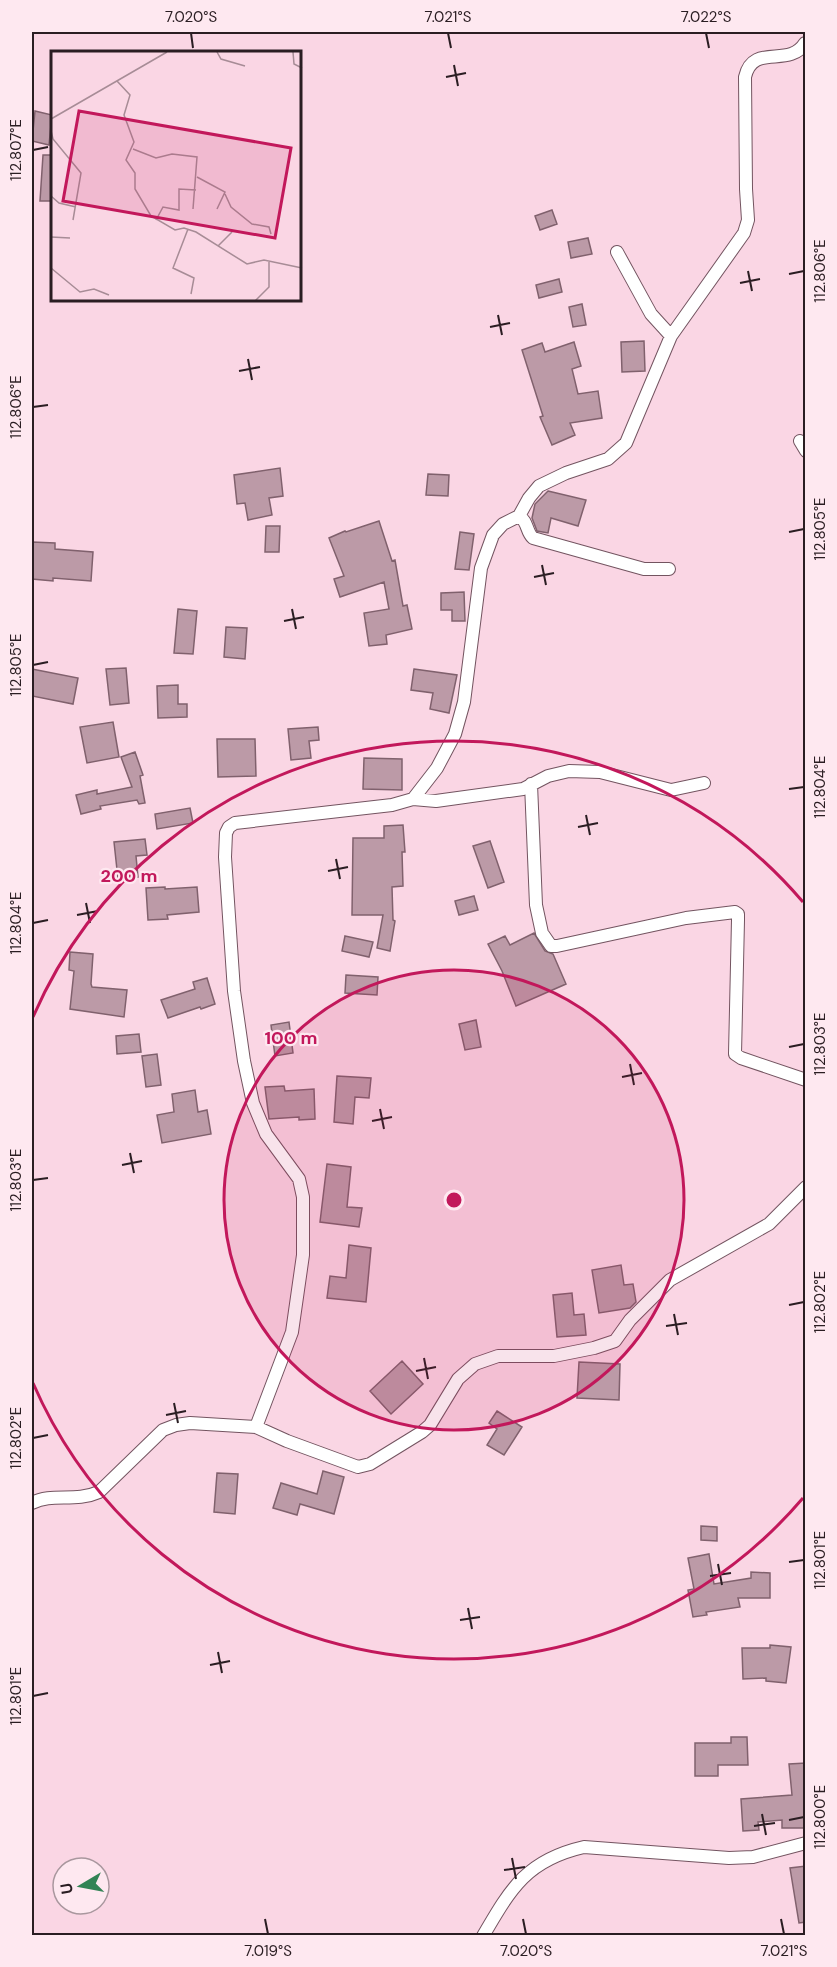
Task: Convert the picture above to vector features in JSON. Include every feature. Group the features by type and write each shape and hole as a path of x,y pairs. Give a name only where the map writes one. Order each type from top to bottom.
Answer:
{"street":[{"path":"413,799 437,768 455,734 465,702 481,568 493,535 503,524 519,516 539,486 566,473 608,459 626,443 671,336 738,242 748,220 745,77 747,69 754,61 766,57 795,54 805,43"},
{"path":"617,252 647,307 671,336"},
{"path":"519,516 523,518 533,538 644,569 669,569"},
{"path":"256,1427 292,1332 303,1255 303,1197 299,1179 266,1134 253,1103 244,1061 234,991 227,909 225,857 226,833 229,827 235,823 392,805 413,799 436,801 460,799 523,789 556,773 588,770 671,790 704,783"},
{"path":"531,784 536,905 542,933 551,946 686,918 735,912 738,914 735,1054 806,1080"},
{"path":"32,1503 49,1498 87,1498 99,1492 163,1430 190,1423 256,1427 341,1462 358,1467 370,1464 430,1425 458,1379 475,1364 498,1356 554,1356 615,1341 630,1320 670,1280 769,1224 806,1187"},
{"path":"483,1935 508,1892 546,1859 563,1851 584,1847 729,1858 753,1857 806,1843"}],"building":[{"path":"35,111 51,115 49,145 32,141"},
{"path":"43,155 51,155 51,201 40,201"},
{"path":"552,210 557,224 540,230 535,216"},
{"path":"588,238 592,254 571,258 568,242"},
{"path":"559,279 562,292 539,298 536,285"},
{"path":"582,304 586,325 573,327 569,307"},
{"path":"644,341 645,371 622,372 621,342"},
{"path":"574,342 581,366 572,369 578,394 598,391 602,418 570,423 575,435 552,445 540,417 543,416 522,350 542,343 545,352"},
{"path":"280,468 283,496 269,498 272,515 248,520 245,503 237,504 234,475"},
{"path":"428,474 449,475 448,496 426,495"},
{"path":"548,491 586,500 578,526 551,518 548,533 537,531 532,518 535,504"},
{"path":"379,521 392,561 395,560 403,606 407,605 412,629 386,635 387,644 369,646 364,613 389,609 384,582 340,597 334,579 344,576 329,538"},
{"path":"266,526 280,526 279,552 265,552"},
{"path":"460,532 474,534 469,570 455,569"},
{"path":"32,542 55,543 55,549 93,552 91,581 32,579"},
{"path":"464,592 465,621 452,621 452,610 441,610 441,593"},
{"path":"178,609 197,611 193,654 174,653"},
{"path":"226,627 247,628 245,659 224,657"},
{"path":"126,668 129,703 110,705 106,669"},
{"path":"32,669 78,678 73,704 32,696"},
{"path":"414,669 457,675 449,713 430,709 433,693 411,690"},
{"path":"178,685 178,704 187,704 187,717 158,718 157,686"},
{"path":"113,722 119,757 87,763 80,727"},
{"path":"318,727 319,740 309,741 311,758 291,760 288,729"},
{"path":"217,739 255,739 256,776 218,777"},
{"path":"135,752 143,775 140,776 145,803 139,804 137,800 100,806 101,809 81,814 76,795 97,790 97,794 132,787 121,757"},
{"path":"364,758 402,759 402,790 363,789"},
{"path":"190,808 193,823 157,829 155,814"},
{"path":"403,825 405,852 402,852 403,886 392,887 393,920 395,921 390,951 377,948 383,915 352,915 353,838 384,838 384,826"},
{"path":"145,839 147,855 136,856 138,877 118,879 114,842"},
{"path":"490,841 504,882 488,888 473,846"},
{"path":"165,887 165,889 197,887 199,912 167,915 168,919 148,920 146,888"},
{"path":"474,896 478,910 459,915 455,901"},
{"path":"534,933 545,951 553,954 566,984 516,1006 488,944 505,936 510,945"},
{"path":"345,936 373,942 369,957 342,951"},
{"path":"70,952 93,954 92,987 127,990 124,1017 70,1009 74,971 69,970"},
{"path":"346,975 378,977 377,995 345,993"},
{"path":"207,978 215,1004 168,1018 161,1000 195,989 193,982"},
{"path":"476,1020 481,1047 465,1050 459,1024"},
{"path":"289,1022 293,1053 275,1056 271,1025"},
{"path":"139,1034 141,1052 117,1054 116,1036"},
{"path":"157,1054 161,1085 146,1087 142,1056"},
{"path":"337,1076 371,1078 369,1098 355,1097 353,1124 334,1122"},
{"path":"284,1086 285,1091 314,1089 315,1119 299,1120 299,1117 269,1119 265,1087"},
{"path":"195,1090 198,1112 207,1110 211,1134 162,1143 157,1115 174,1112 172,1094"},
{"path":"327,1164 351,1167 347,1207 362,1208 359,1227 320,1222"},
{"path":"349,1245 371,1248 366,1302 327,1298 330,1276 346,1278"},
{"path":"621,1265 624,1285 633,1284 636,1302 630,1308 599,1313 592,1270"},
{"path":"572,1293 574,1315 584,1314 586,1335 557,1337 553,1295"},
{"path":"402,1361 423,1384 391,1414 370,1391"},
{"path":"579,1362 620,1364 619,1400 577,1398"},
{"path":"497,1411 522,1427 504,1455 487,1445 497,1429 489,1423"},
{"path":"323,1471 344,1477 334,1514 300,1504 297,1515 273,1508 281,1483 317,1494"},
{"path":"217,1473 238,1474 235,1514 214,1512"},
{"path":"701,1526 717,1527 717,1541 701,1540"},
{"path":"709,1554 714,1584 751,1578 751,1572 770,1573 770,1598 738,1598 740,1607 706,1612 707,1615 693,1617 688,1590 694,1589 688,1558"},
{"path":"770,1645 791,1647 786,1683 766,1681 766,1678 743,1679 742,1648 770,1648"},
{"path":"731,1737 747,1737 748,1765 718,1765 718,1776 695,1776 695,1743 731,1743"},
{"path":"806,1763 805,1828 782,1828 782,1820 758,1822 759,1830 743,1831 741,1799 792,1795 789,1764"},
{"path":"806,1866 806,1922 799,1923 790,1868"}]}
